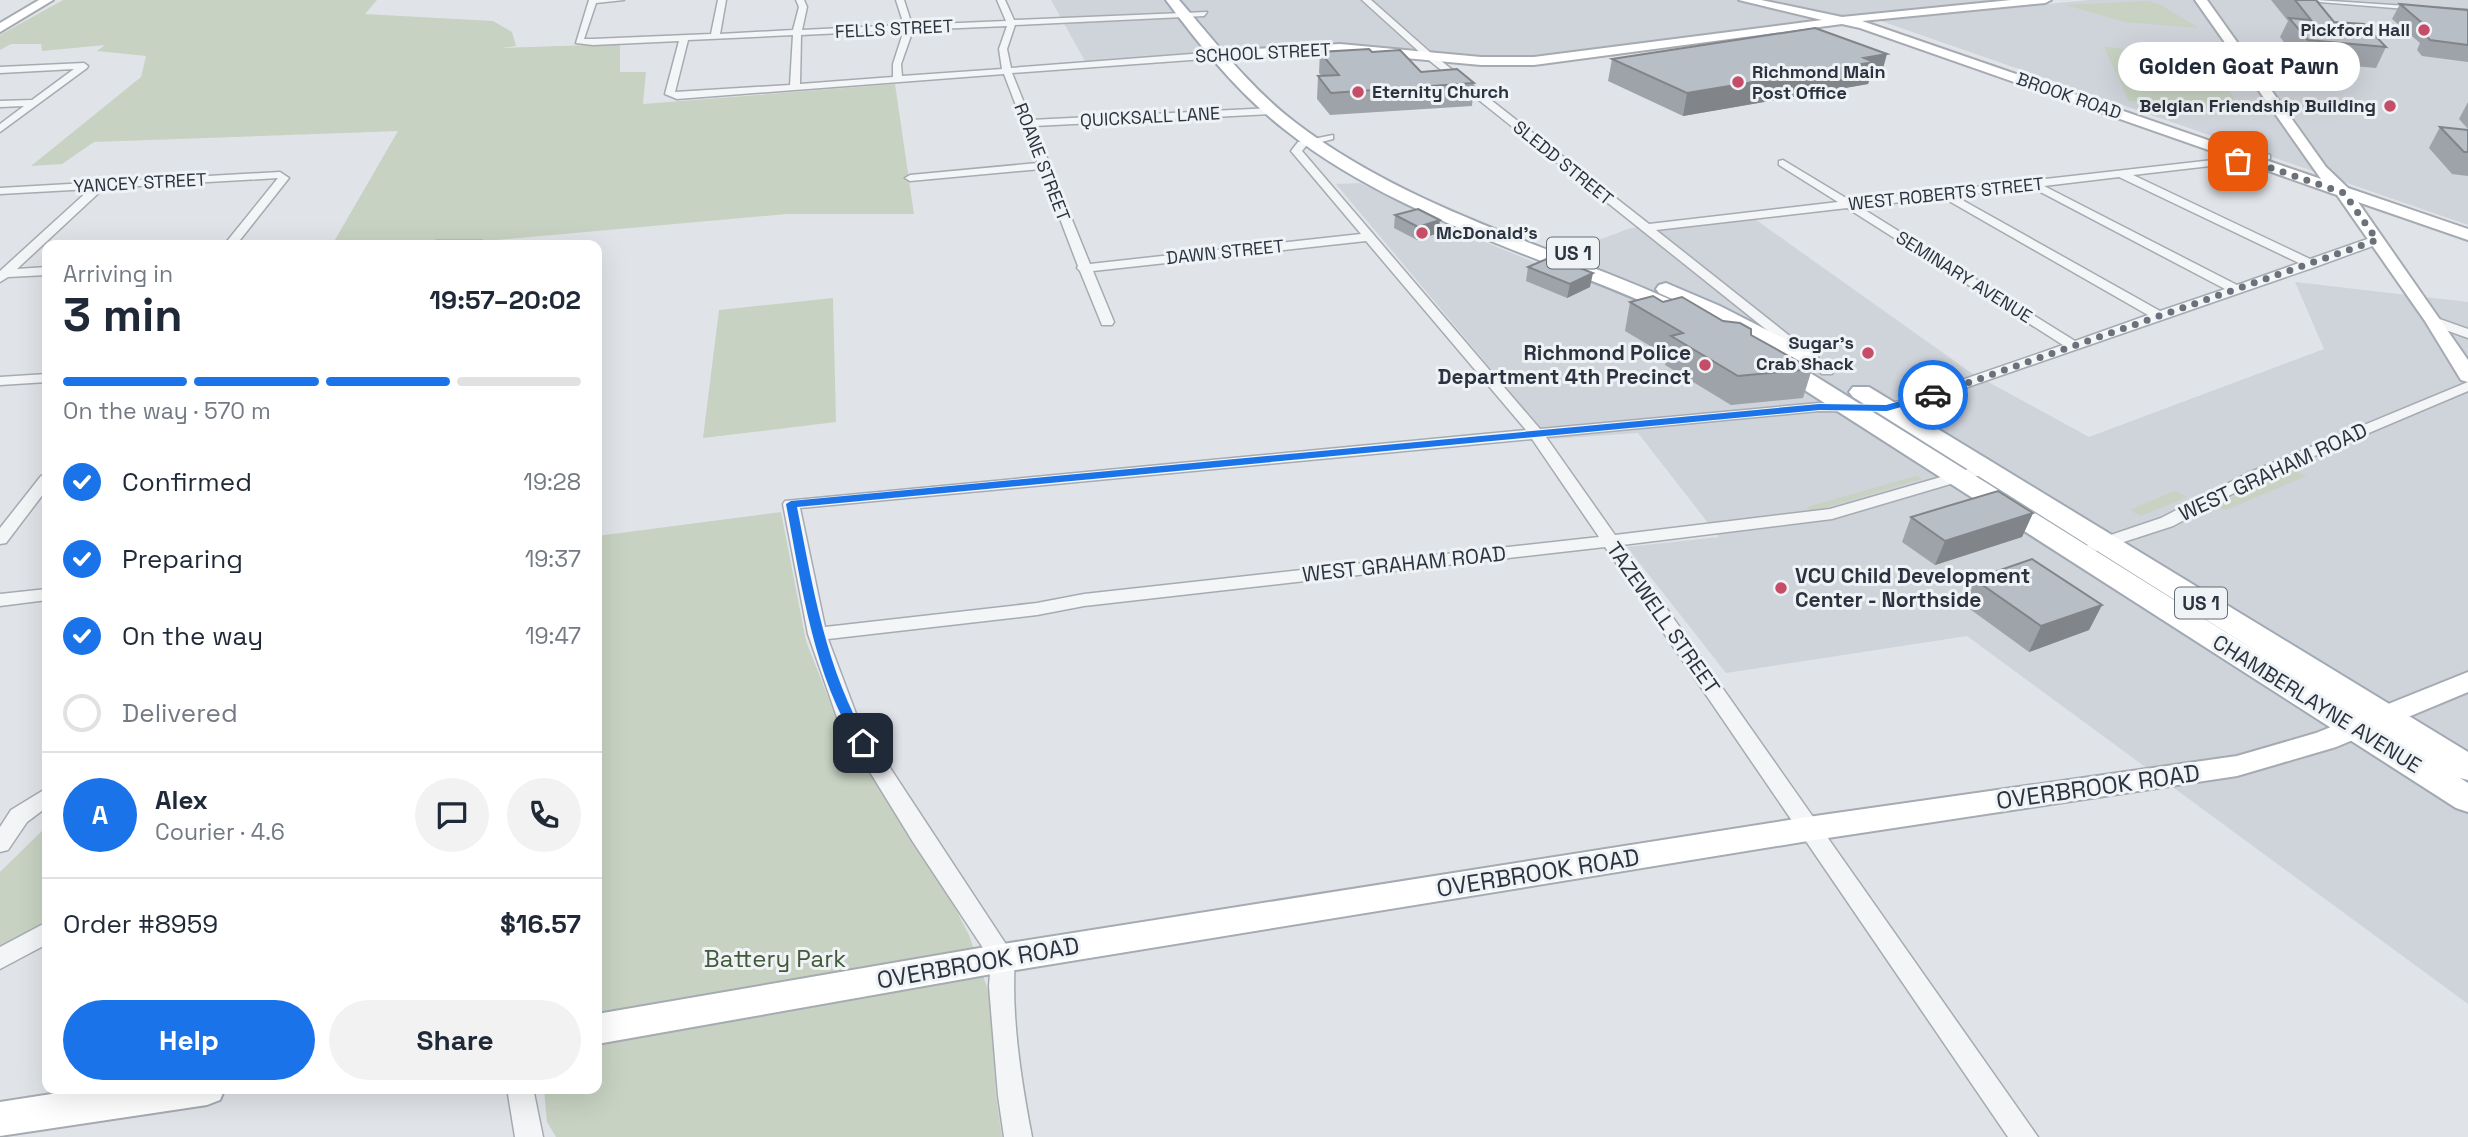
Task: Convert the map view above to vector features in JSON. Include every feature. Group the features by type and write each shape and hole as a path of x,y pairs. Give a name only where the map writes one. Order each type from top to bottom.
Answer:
{"main road":[{"path":"0,28 47,0"},
{"name":"CHAMBERLAYNE AVENUE","path":"1172,0 1193,10 1240,53 1320,139"},
{"name":"BROOK ROAD","path":"1745,0 1847,20 2063,93 2248,160 2468,227"},
{"name":"BROOK ROAD","path":"1773,0 1861,18 2328,178"},
{"path":"1861,18 2045,0"},
{"path":"2201,0 2328,178 2344,188"},
{"path":"2210,0 2344,188 2468,376"},
{"name":"CHAMBERLAYNE AVENUE","path":"1193,10 1217,55 1272,111 1320,139 1455,206 1704,314 1826,371 1887,408 2076,552 2371,723 2468,768"},
{"name":"SCHOOL STREET","path":"1217,55 1340,48 1481,61 1534,61 1861,18"},
{"name":"BROOK ROAD","path":"2344,188 2468,235"},
{"name":"CHAMBERLAYNE AVENUE","path":"1704,314 1764,355 1848,406 2106,544 2371,723 2468,799"},
{"name":"OVERBROOK ROAD","path":"602,1028 1003,958 1808,829 2237,766 2277,758 2371,723 2468,681"},
{"path":"0,1119 167,1094"}],"street":[{"path":"593,1 620,0"},
{"path":"715,36 722,0"},
{"path":"795,88 797,33 803,7 800,0"},
{"path":"898,80 897,64 909,28 900,0"},
{"path":"1001,0 1011,23"},
{"name":"SLEDD STREET","path":"1366,0 1428,55 1826,371"},
{"path":"2320,0 2468,12"},
{"name":"FELLS STREET","path":"593,1 579,41 1011,23 1193,10"},
{"name":"ROANE STREET","path":"1011,23 1012,30 1003,49 1007,71 1083,268 1107,322"},
{"name":"SCHOOL STREET","path":"684,38 670,93 677,96 1217,55"},
{"path":"0,70 84,66 2,126"},
{"path":"0,104 35,103"},
{"name":"QUICKSALL LANE","path":"1028,123 1272,111"},
{"name":"TAZEWELL STREET","path":"1320,139 1298,146 1297,153 1536,434 2024,1137"},
{"name":"WEST ROBERTS STREET","path":"1644,228 2266,158"},
{"name":"SEMINARY AVENUE","path":"1783,163 2074,346"},
{"path":"910,178 1043,166"},
{"path":"2121,174 2311,264"},
{"name":"YANCEY STREET","path":"0,191 280,175 284,178 234,240"},
{"path":"2033,184 2236,289"},
{"path":"2,275 101,185"},
{"path":"1944,194 2159,316"},
{"name":"DAWN STREET","path":"1083,268 1367,237"},
{"path":"1018,1137 1011,1096 1001,986 1003,958 921,836 848,720 817,634 791,504 1848,406 1887,408 1907,404 2377,240"},
{"path":"2,275 42,271"},
{"path":"1704,314 1727,303 1732,296"},
{"path":"2434,321 2468,334"},
{"path":"0,381 42,378"},
{"name":"WEST GRAHAM ROAD","path":"2076,552 2167,522 2254,477 2468,386"},
{"name":"WEST GRAHAM ROAD","path":"817,634 1037,609 1084,600 1815,518 1972,473"},
{"path":"0,539 42,485"},
{"path":"0,600 42,596"},
{"path":"0,844 9,818 42,799"},
{"path":"0,959 42,935"},
{"path":"521,1094 529,1137"}],"shaded area":[{"path":"1051,0 2017,0 1528,56 1487,56 1362,45 1299,45 1086,63"},
{"path":"2089,0 2468,0 2468,225 1878,20"},
{"path":"1360,183 1451,228 1536,263 1631,228 1749,215 1970,372 2089,437 2324,349 2295,282 2468,302 2468,1004 1967,636 1726,673 1627,547 1719,537 1638,433 1550,439 1336,184"}],"green space":[{"path":"63,0 377,0 365,14 493,21 512,32 516,46 501,48 620,44 620,72 646,72 643,104 895,84 914,214 787,214 496,240 335,240 398,131 94,142 62,164 31,166 141,77 146,56 97,51 105,45 42,51 41,44 11,44 0,50 0,35"},
{"path":"2148,1 2161,5 2199,28 2125,22 2066,5"},
{"path":"2104,47 2206,56 2243,112 2129,101"},
{"path":"833,298 836,422 703,438 719,310"},
{"path":"2296,471 2306,476 2226,510 2214,505"},
{"path":"1916,476 1922,479 1824,508 1811,511 1807,507"},
{"path":"2175,491 2187,497 2141,516 2130,510"},
{"name":"Battery Park","path":"781,512 806,641 839,725 953,904 969,935 990,996 996,1096 1002,1137 556,1137 547,1122 544,1094 602,1094 602,535"},
{"path":"42,831 42,924 0,949 0,872"}],"building":[{"path":"2295,0 2316,0 2334,22 2364,24 2386,47 2308,40 2289,18 2311,20"},
{"path":"2400,4 2467,10 2468,45 2430,40 2425,34 2428,28"},
{"path":"1815,28 1887,54 1864,58 1874,62 1687,93 1612,59"},
{"path":"1369,49 1372,52 1400,50 1421,72 1457,69 1474,83 1331,93 1318,76 1339,75 1320,52"},
{"path":"2440,127 2468,130 2468,152 2464,152"},
{"path":"1418,209 1440,220 1418,227 1395,215"},
{"path":"1551,257 1593,273 1570,284 1528,267"},
{"path":"1653,296 1663,302 1682,297 1723,321 1740,323 1751,329 1751,335 1812,369 1738,376 1671,336 1683,333 1630,302"},
{"path":"1998,491 2033,513 1945,541 1911,517"},
{"path":"2032,559 2102,605 2041,626 1974,579"}],"way so far":[{"path":"1933,395 2377,240 2344,193 2248,160 2238,161"}],"place":[{"name":"Pickford Hall","path":"2424,30"},
{"name":"Richmond Main Post Office","path":"1738,82"},
{"name":"Eternity Church","path":"1358,92"},
{"name":"Belgian Friendship Building","path":"2390,106"},
{"name":"Golden Goat Pawn","path":"2238,161"},
{"name":"McDonald's","path":"1422,233"},
{"name":"Sugar's Crab Shack","path":"1868,353"},
{"name":"Richmond Police Department 4th Precinct","path":"1705,365"},
{"name":"VCU Child Development Center - Northside","path":"1781,588"}],"route":[{"path":"863,743 848,720 817,634 791,504 1819,407 1887,408 1933,395"}]}
